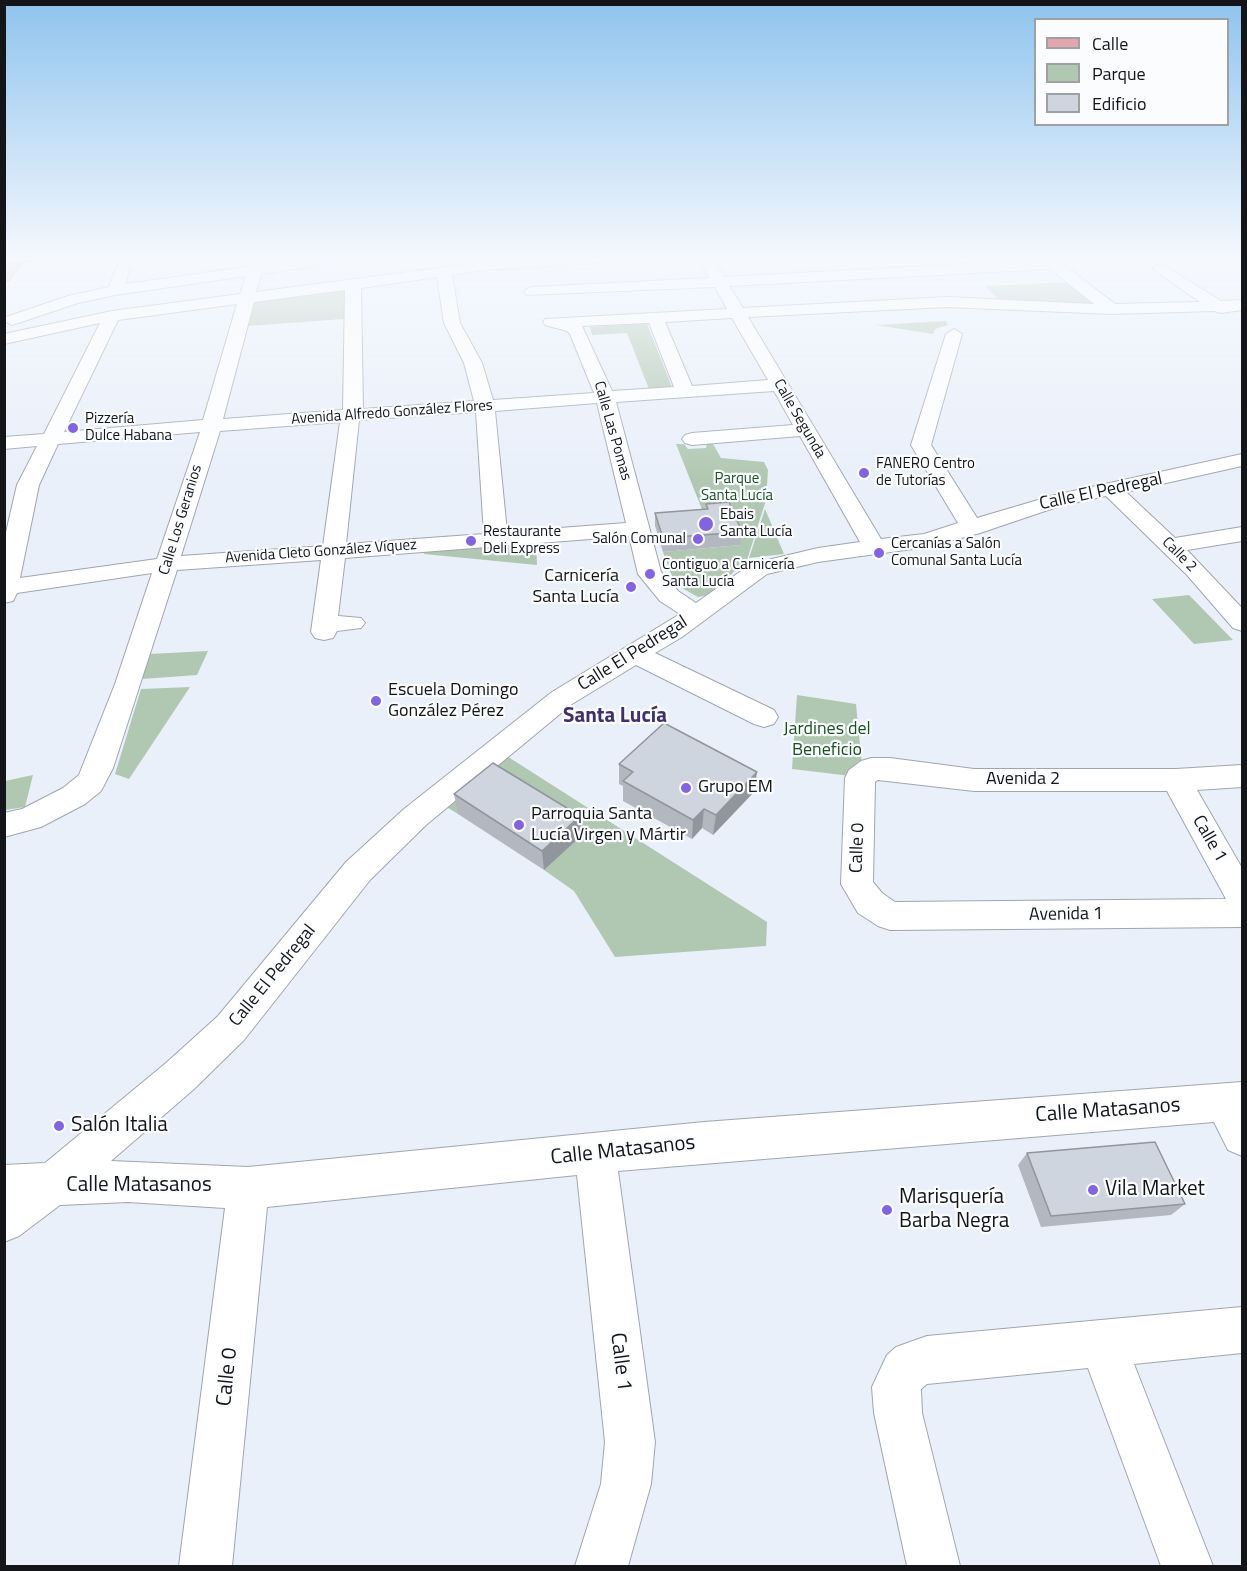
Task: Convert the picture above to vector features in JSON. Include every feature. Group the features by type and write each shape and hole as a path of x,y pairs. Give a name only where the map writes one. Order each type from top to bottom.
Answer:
{"street":[{"path":"4,339 35,332"},
{"path":"5,591 28,485 104,332"},
{"name":"Calle Los Geranios","path":"4,825 30,819 74,796 90,783 98,768 168,564 211,427 237,332"},
{"path":"352,623 325,628 350,416 354,408 353,332"},
{"path":"457,332 473,363 484,406 496,540"},
{"name":"Calle Las Pomas","path":"578,332 605,397 650,574 669,596 698,614"},
{"path":"661,332 685,392"},
{"name":"Calle Segunda","path":"749,332 874,547"},
{"path":"954,334 921,445 972,528"},
{"name":"Avenida Alfredo González Flores","path":"4,443 779,384"},
{"path":"692,439 805,430"},
{"name":"Calle El Pedregal","path":"4,1221 50,1186 180,1076 231,1028 358,871 415,817 562,698 698,614 759,569 818,555 927,540 1034,507 1242,460"},
{"name":"Calle 2","path":"1112,490 1170,546 1242,622"},
{"name":"Avenida Cleto González Víquez","path":"5,591 168,564 639,529"},
{"path":"1170,546 1242,534"},
{"path":"634,654 764,717"},
{"name":"Avenida 2","path":"871,769 890,769 974,780 1176,780 1242,776"},
{"name":"Calle 0","path":"871,769 860,778 857,884 870,903 891,916"},
{"name":"Calle 1","path":"1176,780 1242,897"},
{"name":"Avenida 1","path":"891,916 1242,913"},
{"path":"1233,1101 1242,1136"},
{"name":"Calle Matasanos","path":"4,1186 50,1186 128,1181 248,1188 705,1142 1233,1101"},
{"name":"Calle 1","path":"595,1154 630,1442 626,1484 602,1566"},
{"name":"Calle 0","path":"205,1566 248,1188"},
{"path":"933,1566 898,1413 896,1387 904,1372 913,1364 927,1360 1242,1330"},
{"path":"1103,1344 1186,1566"}],"green space":[{"path":"591,332 650,332 672,387 649,389 627,333 592,335"},
{"name":"Parque Santa Lucía","path":"712,442 721,458 764,462 768,470 766,500 747,560 708,595 698,597 680,587 671,574 663,552 740,545 705,517 676,444 684,444 688,449 706,448 707,443"},
{"path":"765,509 784,554 749,558"},
{"path":"536,542 537,565 424,554 423,550"},
{"path":"1189,595 1233,640 1194,644 1152,599"},
{"path":"208,651 197,675 142,679 149,654"},
{"path":"190,687 129,779 115,774 141,689"},
{"name":"Jardines del Beneficio","path":"797,695 856,704 862,765 851,776 792,769"},
{"path":"502,753 767,922 766,946 615,957 574,891 544,870 580,836 496,783 458,814 440,803"},
{"path":"33,775 25,807 5,810 5,781"}],"building":[{"path":"729,502 742,532 663,538 655,513 708,509 706,504"},
{"name":"Grupo EM","path":"664,723 757,772 716,815 704,809 693,820 623,781 633,772 619,764"},
{"path":"493,763 580,816 542,851 454,794"},
{"name":"Vila Market","path":"1155,1142 1185,1204 1051,1216 1027,1153"}],"place":[{"name":"Pizzería Dulce Habana","path":"73,428"},
{"name":"FANERO Centro de Tutorías","path":"864,473"},
{"name":"Ebais Santa Lucía","path":"706,524"},
{"name":"Salón Comunal","path":"698,539"},
{"name":"Restaurante Deli Express","path":"471,541"},
{"name":"Cercanías a Salón Comunal Santa Lucía","path":"879,553"},
{"name":"Contiguo a Carnicería Santa Lucía","path":"650,574"},
{"name":"Carnicería Santa Lucía","path":"631,587"},
{"name":"Escuela Domingo González Pérez","path":"376,701"},
{"name":"Grupo EM","path":"686,788"},
{"name":"Parroquia Santa Lucía Virgen y Mártir","path":"519,825"},
{"name":"Salón Italia","path":"59,1126"},
{"name":"Vila Market","path":"1093,1190"},
{"name":"Marisquería Barba Negra","path":"887,1210"}],"district":[{"name":"Santa Lucía","path":"615,717"}]}
